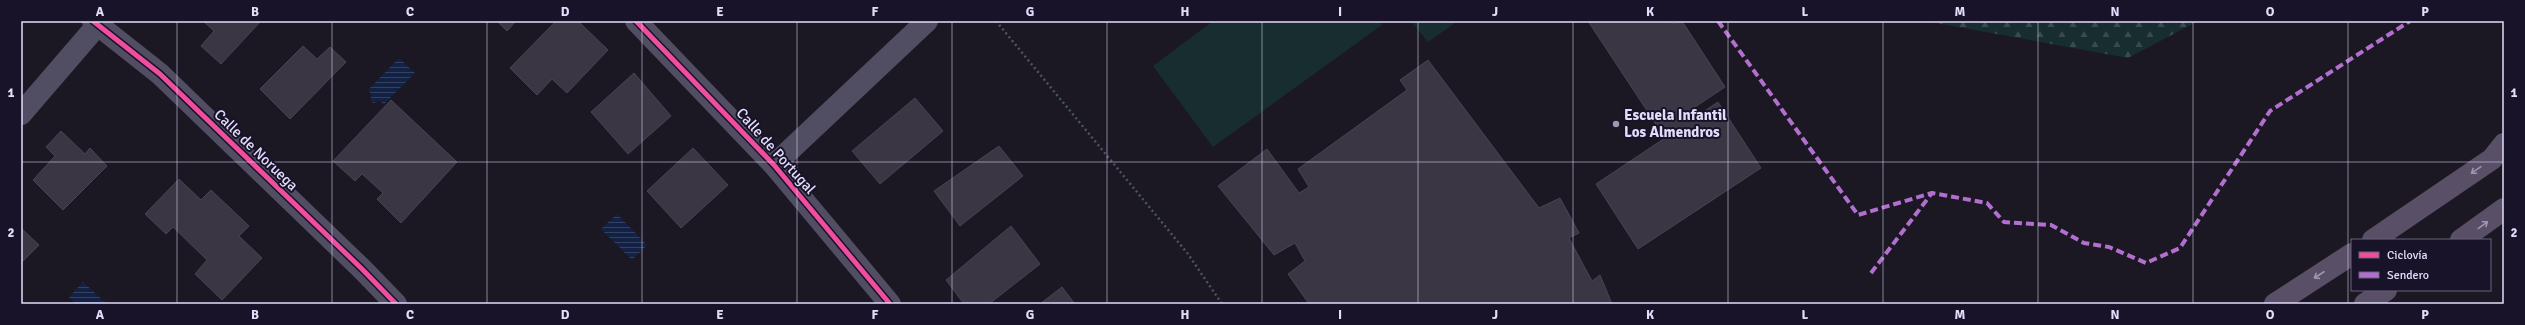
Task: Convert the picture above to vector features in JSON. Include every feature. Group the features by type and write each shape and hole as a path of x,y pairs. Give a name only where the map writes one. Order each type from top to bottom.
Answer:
{"main road":[{"path":"2374,239 2492,159 2504,144"},
{"path":"2462,239 2504,209"},
{"path":"2275,304 2351,255"},
{"path":"2365,304 2384,291"}],"street":[{"name":"Calle de Portugal","path":"636,21 774,165 890,304"},
{"path":"774,165 926,21"},
{"path":"21,114 97,22"},
{"name":"Calle de Noruega","path":"97,22 160,74 362,268 396,304"}],"path":[{"path":"996,21 1188,254 1222,304"}],"green space":[{"path":"1213,21 1379,21 1382,25 1213,147 1153,66"},
{"path":"1411,21 1458,21 1428,42"},
{"path":"1925,21 2198,21 2128,58"}],"water":[{"path":"399,58 415,73 384,104 380,101 373,103 370,99 372,95 368,90"},
{"path":"617,214 647,245 632,260 601,229"},
{"path":"83,282 107,304 76,304 69,297"}],"building":[{"path":"203,21 261,21 221,64 201,46 214,31"},
{"path":"497,21 516,21 507,31"},
{"path":"556,21 578,21 608,50 567,93 552,79 537,95 510,68"},
{"path":"1588,21 1670,21 1672,24 1682,21 1725,87 1689,111 1694,118 1718,102 1761,168 1638,249 1596,184 1665,138"},
{"path":"303,46 317,59 330,47 346,62 290,119 260,89"},
{"path":"1428,60 1539,208 1560,198 1579,233 1569,238 1592,281 1600,275 1612,304 1309,304 1288,274 1305,261 1295,243 1274,255 1218,186 1267,149 1299,193 1309,187 1298,169 1407,90 1400,80"},
{"path":"634,73 671,116 628,154 591,112"},
{"path":"915,98 943,131 880,184 852,151"},
{"path":"391,100 457,162 401,223 377,199 383,193 362,174 355,181 333,161"},
{"path":"61,131 85,154 90,148 107,166 63,210 33,180 55,156 46,147"},
{"path":"999,146 1023,176 960,226 934,191"},
{"path":"693,148 728,185 681,228 647,191"},
{"path":"179,179 201,200 211,190 249,226 239,236 262,258 222,300 195,274 207,260 173,227 166,234 145,214"},
{"path":"1011,226 1040,264 989,304 964,304 946,280"},
{"path":"21,228 39,245 21,263"},
{"path":"1062,287 1075,304 1040,304"}],"marked path":[{"path":"1718,21 1858,215 1932,193"},
{"path":"1871,273 1932,193 1987,203 2004,222 2051,225 2084,243 2109,247 2146,263 2180,248 2270,111 2410,21"}],"cycle path":[{"path":"93,21 160,74 362,269 396,304"},
{"path":"636,21 774,165 890,304"}],"place":[{"name":"Escuela Infantil Los Almendros","path":"1616,124"}]}
